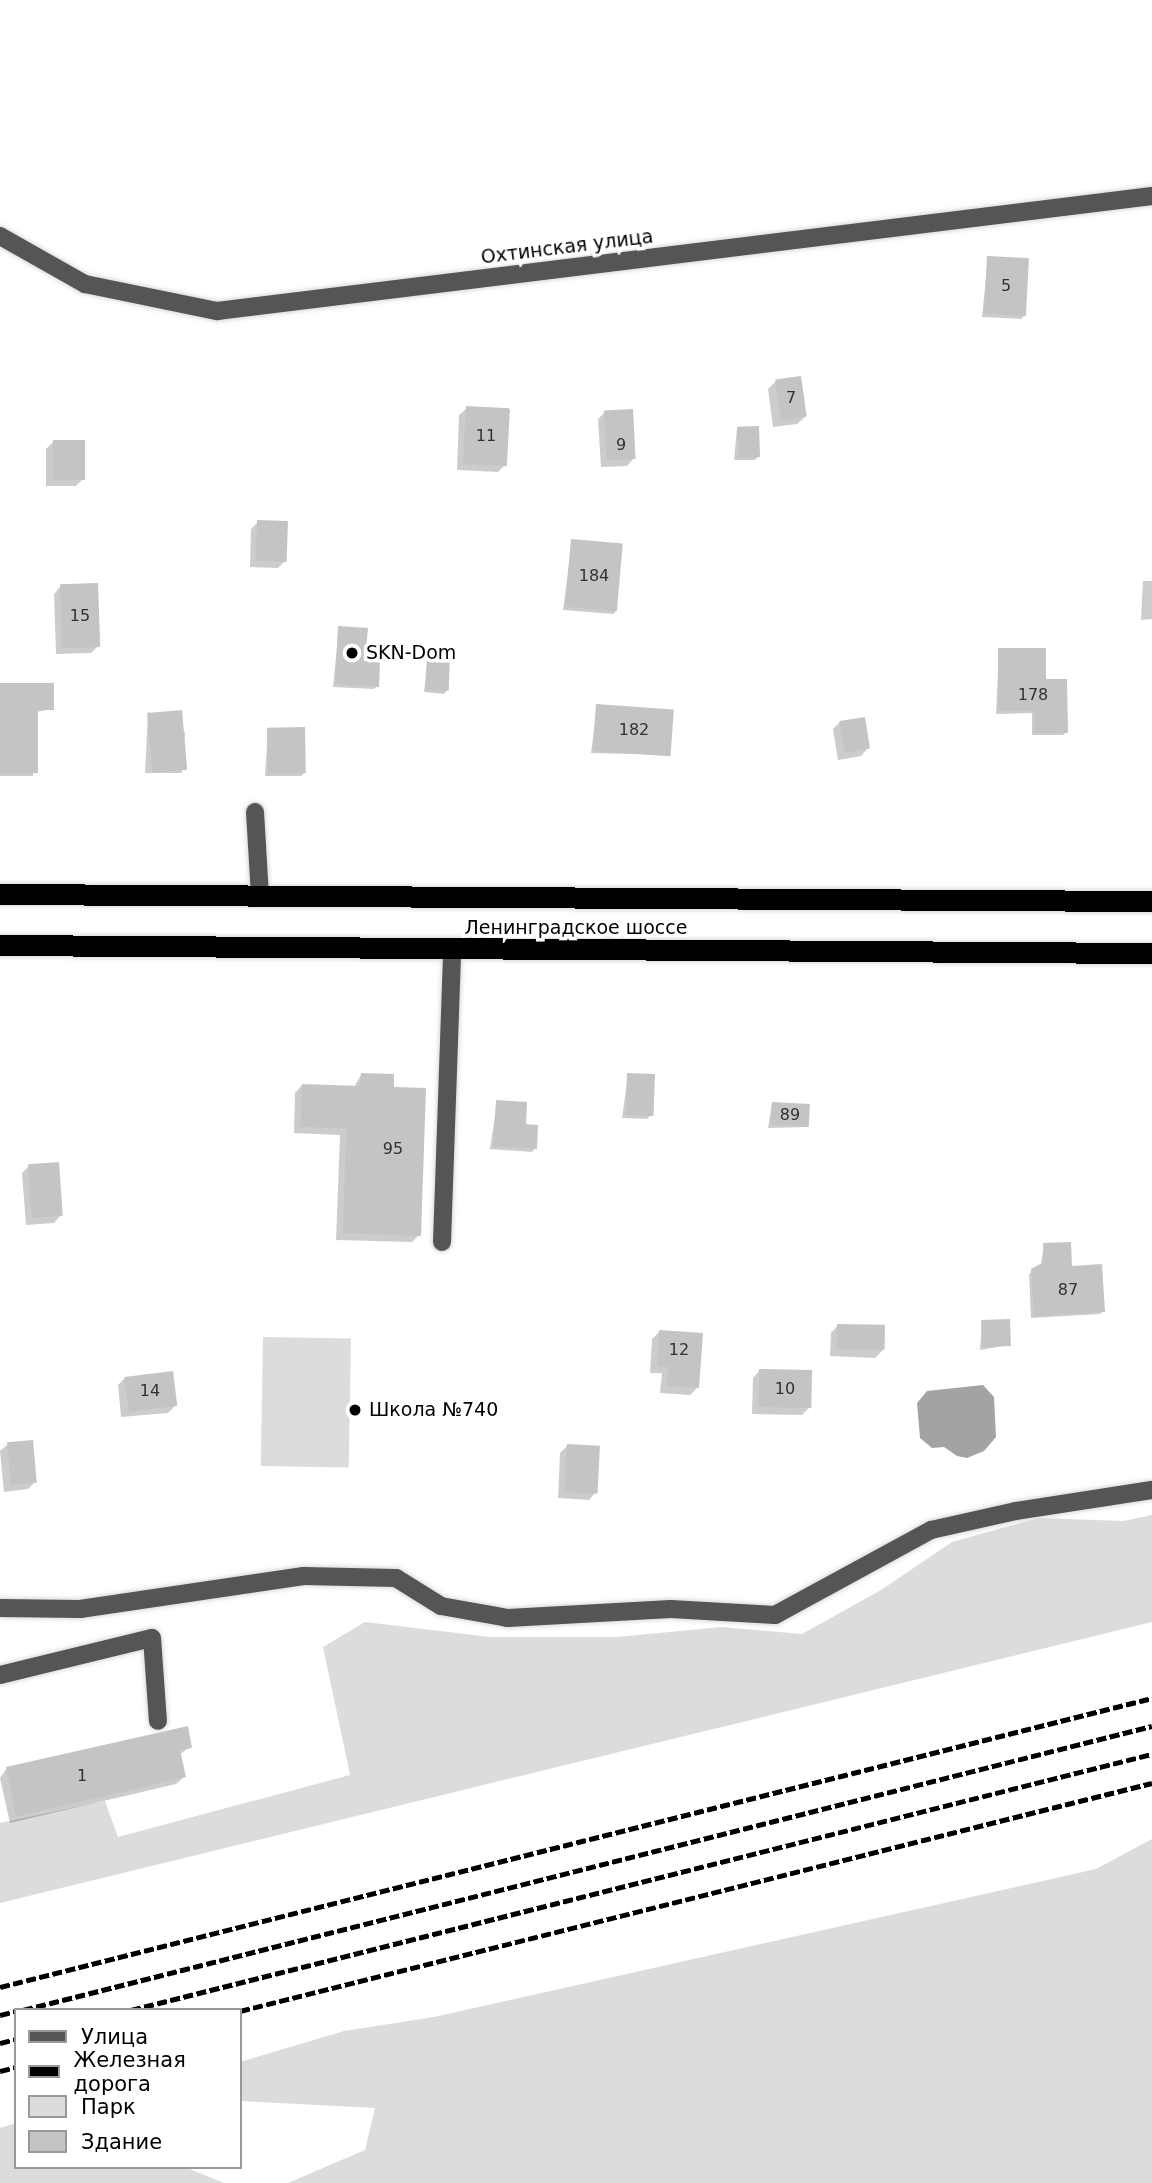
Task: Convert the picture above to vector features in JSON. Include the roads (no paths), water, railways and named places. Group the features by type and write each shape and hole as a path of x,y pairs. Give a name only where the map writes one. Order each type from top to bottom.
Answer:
{"highway":[{"name":"Ленинградское шоссе","path":"0,894 1152,901"},
{"name":"Ленинградское шоссе","path":"0,945 1152,953"}],"street":[{"name":"Охтинская улица","path":"0,236 85,284 217,311 1152,196"},
{"path":"255,812 260,897"},
{"path":"442,1242 452,950"},
{"path":"0,1608 80,1609 304,1576 396,1578 441,1606 508,1618 671,1609 775,1615 931,1530 1016,1511 1152,1490"},
{"path":"0,1675 152,1638 159,1721"}],"railway":[{"path":"0,1987 1152,1698"},
{"path":"31,2008 1152,1726"},
{"path":"139,2008 1152,1754"},
{"path":"242,2010 1152,1783"},
{"path":"0,2015 14,2012"},
{"path":"0,2043 14,2040"},
{"path":"0,2071 14,2068"}],"place":[{"name":"SKN-Dom","path":"352,653"},
{"name":"Школа №740","path":"355,1410"}]}
